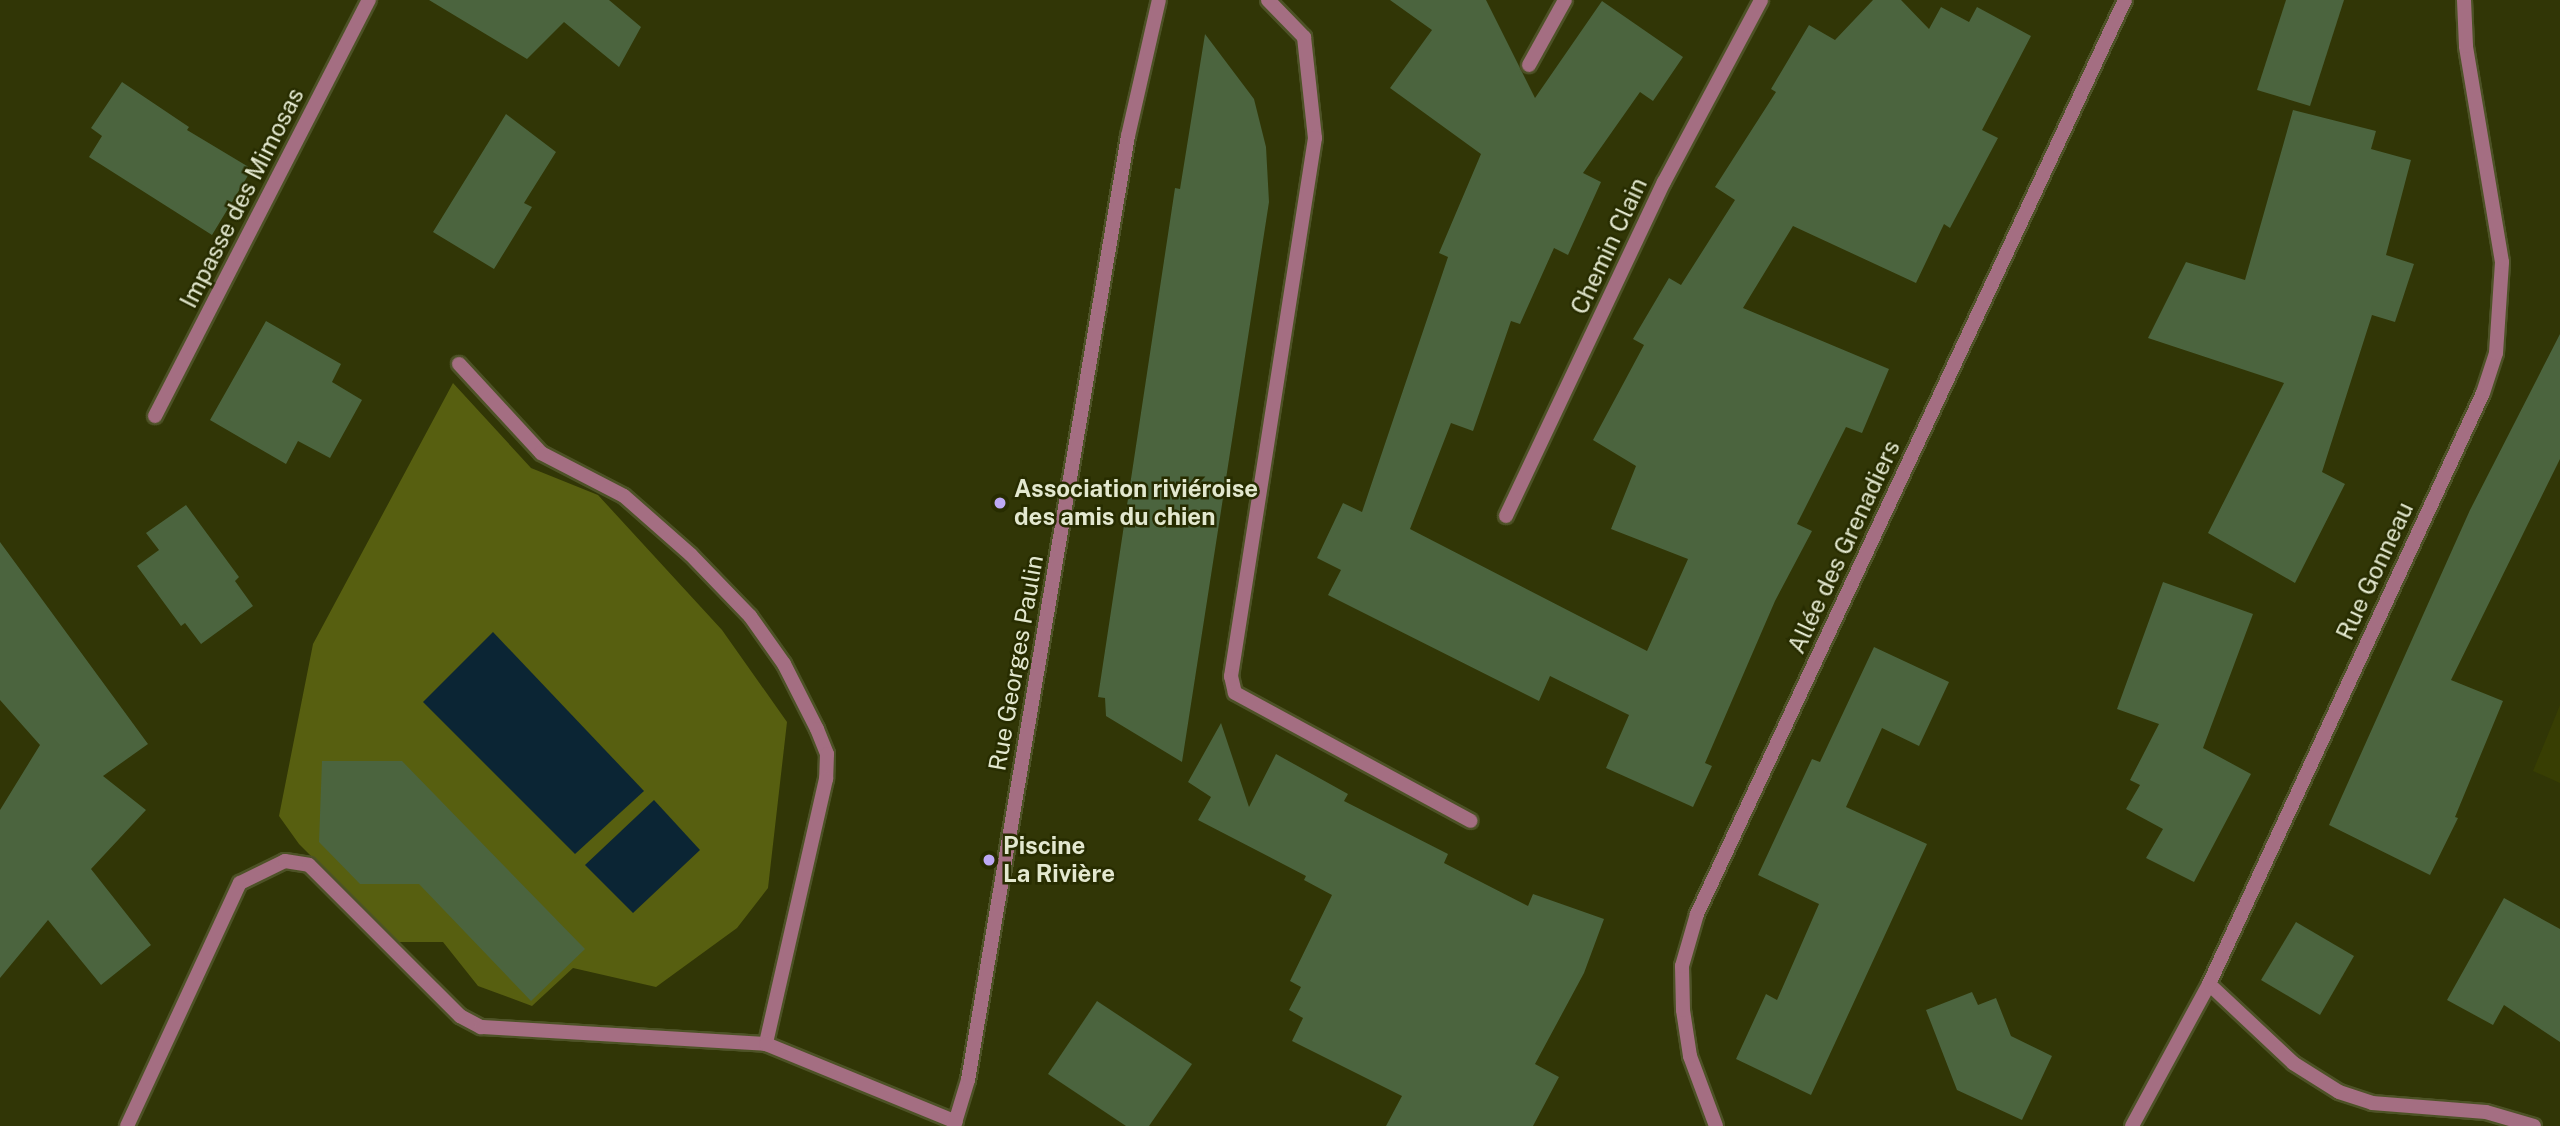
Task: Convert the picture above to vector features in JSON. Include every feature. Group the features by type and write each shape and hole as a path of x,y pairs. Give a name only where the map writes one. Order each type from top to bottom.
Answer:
{"street":[{"name":"Impasse des Mimosas","path":"155,416 369,0"},
{"name":"Rue Georges Paulin","path":"955,1124 968,1080 1128,136 1159,0"},
{"path":"1268,0 1304,37 1315,138 1231,676 1235,693 1471,821"},
{"path":"1529,65 1564,0"},
{"name":"Chemin Clain","path":"1506,516 1664,182 1761,0"},
{"name":"Allée des Grenadiers","path":"1716,1126 1690,1056 1683,1010 1682,967 1697,914 2124,0"},
{"name":"Rue Gonneau","path":"2132,1126 2209,984 2483,393 2496,354 2502,262 2466,46 2464,0"},
{"path":"459,363 541,453 624,496 691,555 750,616 785,664 817,729 827,754 826,779 766,1044"},
{"path":"127,1126 240,883 285,861 309,865 460,1016 481,1027 766,1044 955,1124"},
{"path":"2209,984 2293,1063 2339,1092 2372,1103 2486,1112 2534,1126"}],"shaded area":[{"path":"453,383 531,468 598,495 722,630 787,722 768,888 737,928 656,987 573,968 532,1006 478,986 443,942 397,942 299,844 279,816 313,644"},
{"path":"2560,705 2560,783 2533,771"}],"water":[{"path":"493,632 644,791 575,854 423,702"},
{"path":"654,800 700,850 633,913 585,865"}],"building":[{"path":"429,0 609,0 641,27 619,67 564,22 527,59"},
{"path":"1390,0 1486,0 1535,98 1602,1 1683,57 1653,101 1640,92 1583,173 1601,182 1568,255 1554,248 1520,324 1511,321 1473,431 1451,423 1410,529 1647,651 1688,559 1611,529 1636,466 1593,440 1644,345 1633,339 1669,278 1681,285 1735,200 1715,187 1776,92 1771,89 1809,25 1835,40 1873,0 1901,0 1929,29 1941,7 1969,22 1977,7 2031,36 1982,130 1998,138 1950,228 1944,224 1916,283 1793,226 1743,308 1889,369 1862,433 1846,427 1797,524 1812,531 1775,601 1705,763 1712,766 1693,807 1606,768 1629,715 1550,676 1539,701 1328,595 1341,570 1317,558 1343,503 1362,512 1448,257 1439,253 1481,154 1390,88 1432,30"},
{"path":"2286,0 2344,0 2310,106 2257,90"},
{"path":"1205,34 1254,99 1266,147 1269,202 1182,762 1106,716 1105,698 1098,697 1175,188 1180,189"},
{"path":"122,82 189,127 187,130 252,169 212,235 89,157 102,136 91,128"},
{"path":"2293,110 2376,131 2371,149 2411,160 2386,255 2414,264 2395,322 2372,315 2322,472 2345,484 2295,583 2208,533 2284,383 2148,338 2186,262 2245,280"},
{"path":"506,114 556,152 524,203 532,207 494,269 433,232"},
{"path":"266,321 341,364 332,382 362,400 330,458 298,441 286,464 210,420"},
{"path":"2560,334 2560,459 2451,680 2503,701 2455,817 2458,818 2430,875 2329,825 2470,510"},
{"path":"186,505 239,577 235,581 253,606 201,644 185,623 181,626 137,566 159,550 146,533"},
{"path":"0,542 148,744 103,776 146,810 91,869 151,945 101,985 48,920 0,978 0,810 40,745 0,700"},
{"path":"2163,582 2253,614 2203,748 2251,774 2194,882 2146,858 2163,829 2126,809 2140,785 2130,780 2159,724 2117,709"},
{"path":"1874,647 1949,682 1919,746 1882,728 1846,807 1927,844 1811,1095 1736,1059 1766,994 1777,1000 1819,904 1758,875 1812,759 1820,762"},
{"path":"1221,723 1249,807 1276,754 1348,794 1344,801 1448,854 1444,863 1528,906 1533,894 1604,919 1584,973 1535,1064 1559,1077 1533,1126 1386,1126 1402,1096 1292,1041 1303,1018 1289,1010 1301,987 1290,981 1332,895 1304,880 1306,876 1198,820 1211,797 1188,782"},
{"path":"322,761 402,761 585,949 531,1001 419,884 360,884 319,842"},
{"path":"2504,898 2560,929 2560,1042 2504,1005 2493,1025 2447,1000"},
{"path":"2296,922 2354,956 2320,1015 2261,980"},
{"path":"1972,992 1978,1005 1996,998 2011,1036 2052,1056 2022,1120 1957,1090 1926,1010"},
{"path":"1097,1001 1192,1064 1149,1126 1126,1126 1048,1074"}],"place":[{"name":"Association riviéroise des amis du chien","path":"1000,503"},
{"name":"Piscine La Rivière","path":"989,860"}]}
